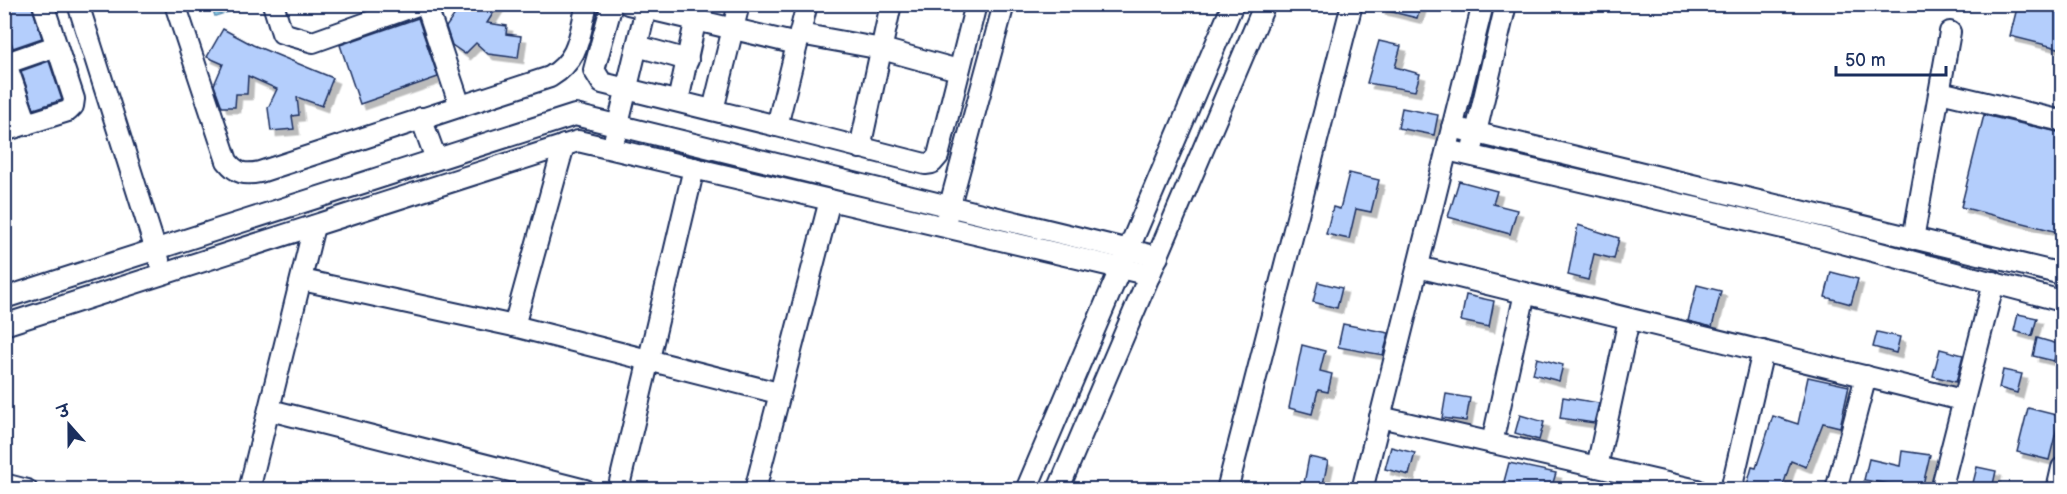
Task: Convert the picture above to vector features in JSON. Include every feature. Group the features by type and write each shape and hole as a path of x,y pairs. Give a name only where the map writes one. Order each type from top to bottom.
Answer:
{"street":[{"path":"4,131 68,111 73,106 74,99 43,4"},
{"path":"78,4 164,274"},
{"path":"175,4 227,162 234,171 246,174 260,172 550,77 566,68 575,54 587,4"},
{"path":"273,4 282,33 313,42 420,4"},
{"path":"426,4 460,106"},
{"path":"612,4 594,70 603,83 925,164 932,162 938,156 976,4"},
{"path":"713,110 739,4"},
{"path":"777,126 807,4"},
{"path":"860,148 891,4"},
{"path":"943,226 951,206 1004,4"},
{"path":"1026,489 1233,4"},
{"path":"1058,489 1265,4"},
{"path":"1227,489 1352,4"},
{"path":"1362,489 1483,4"},
{"path":"1471,156 1506,4"},
{"path":"613,149 637,46 640,6 697,12 733,29 882,49 958,70"},
{"path":"678,101 697,12"},
{"path":"1913,239 1950,32"},
{"path":"27,124 5,62 56,46"},
{"path":"637,46 687,60"},
{"path":"1940,92 2062,121"},
{"path":"4,298 575,115 1158,257"},
{"path":"421,118 436,159"},
{"path":"1452,127 2062,274"},
{"path":"4,325 578,141 1150,275"},
{"path":"514,326 564,145"},
{"path":"1447,150 1804,233 2062,301"},
{"path":"618,489 694,168"},
{"path":"755,489 778,393 830,200"},
{"path":"249,489 314,226"},
{"path":"1935,267 1941,246"},
{"path":"1418,267 1962,400"},
{"path":"302,280 514,326 778,393"},
{"path":"1941,489 1994,282"},
{"path":"1492,443 1525,293"},
{"path":"1597,466 1629,318"},
{"path":"1731,489 1763,351"},
{"path":"1836,489 1866,376"},
{"path":"270,410 585,489"},
{"path":"1380,417 1697,489"},
{"path":"2057,489 2062,468"},
{"path":"4,484 27,489"}],"water":[{"path":"211,5 243,5 244,7 215,16"}],"building":[{"path":"13,4 31,4 42,38 13,48 4,21 4,7"},
{"path":"462,4 499,4 487,23 507,26 506,34 521,36 518,58 488,54 476,43 465,54 452,45 446,27"},
{"path":"1381,4 1421,4 1417,18 1380,9"},
{"path":"2018,4 2062,4 2062,49 2010,36"},
{"path":"418,18 438,77 360,104 340,45"},
{"path":"223,29 253,45 333,78 322,106 297,97 299,115 292,116 294,129 271,131 268,108 277,89 248,76 247,94 236,94 235,107 222,107 214,85 223,64 207,57"},
{"path":"1379,41 1401,46 1395,67 1420,74 1415,91 1367,83"},
{"path":"49,61 62,100 34,109 21,71"},
{"path":"1402,108 1438,115 1434,135 1398,128"},
{"path":"1984,115 2062,133 2062,233 1961,207"},
{"path":"1349,173 1379,180 1371,212 1356,209 1349,239 1326,234 1333,207 1340,209"},
{"path":"1459,181 1497,191 1493,204 1517,210 1510,234 1448,217"},
{"path":"1578,225 1619,238 1614,259 1594,254 1588,280 1568,275"},
{"path":"1831,272 1858,279 1851,304 1825,297"},
{"path":"1318,282 1342,288 1337,308 1313,302"},
{"path":"1697,285 1721,291 1712,327 1688,321"},
{"path":"1466,295 1494,301 1489,327 1461,321"},
{"path":"2018,314 2037,318 2032,336 2014,331"},
{"path":"1343,324 1389,333 1383,355 1338,347"},
{"path":"1877,332 1900,337 1896,353 1873,347"},
{"path":"2037,338 2058,344 2054,361 2033,356"},
{"path":"1302,345 1325,351 1320,371 1332,374 1328,392 1318,390 1312,414 1289,408"},
{"path":"1940,349 1963,355 1956,382 1933,376"},
{"path":"1537,358 1563,365 1559,381 1533,374"},
{"path":"2003,370 2022,374 2017,393 1999,388"},
{"path":"1808,377 1849,386 1840,427 1823,423 1806,467 1791,461 1782,489 1761,489 1747,485 1752,467 1756,468 1773,416 1798,424"},
{"path":"1446,394 1470,398 1466,421 1442,418"},
{"path":"1563,397 1599,403 1594,423 1560,418"},
{"path":"2028,408 2060,416 2049,460 2017,452"},
{"path":"1520,415 1544,422 1539,440 1515,433"},
{"path":"1391,447 1415,453 1409,475 1385,469"},
{"path":"1902,451 1930,455 1922,489 1864,480 1869,459 1900,466"},
{"path":"1309,457 1328,461 1322,489 1303,489"},
{"path":"1509,463 1556,473 1551,489 1502,489"},
{"path":"1977,467 1996,471 1992,489 1972,487"}]}
